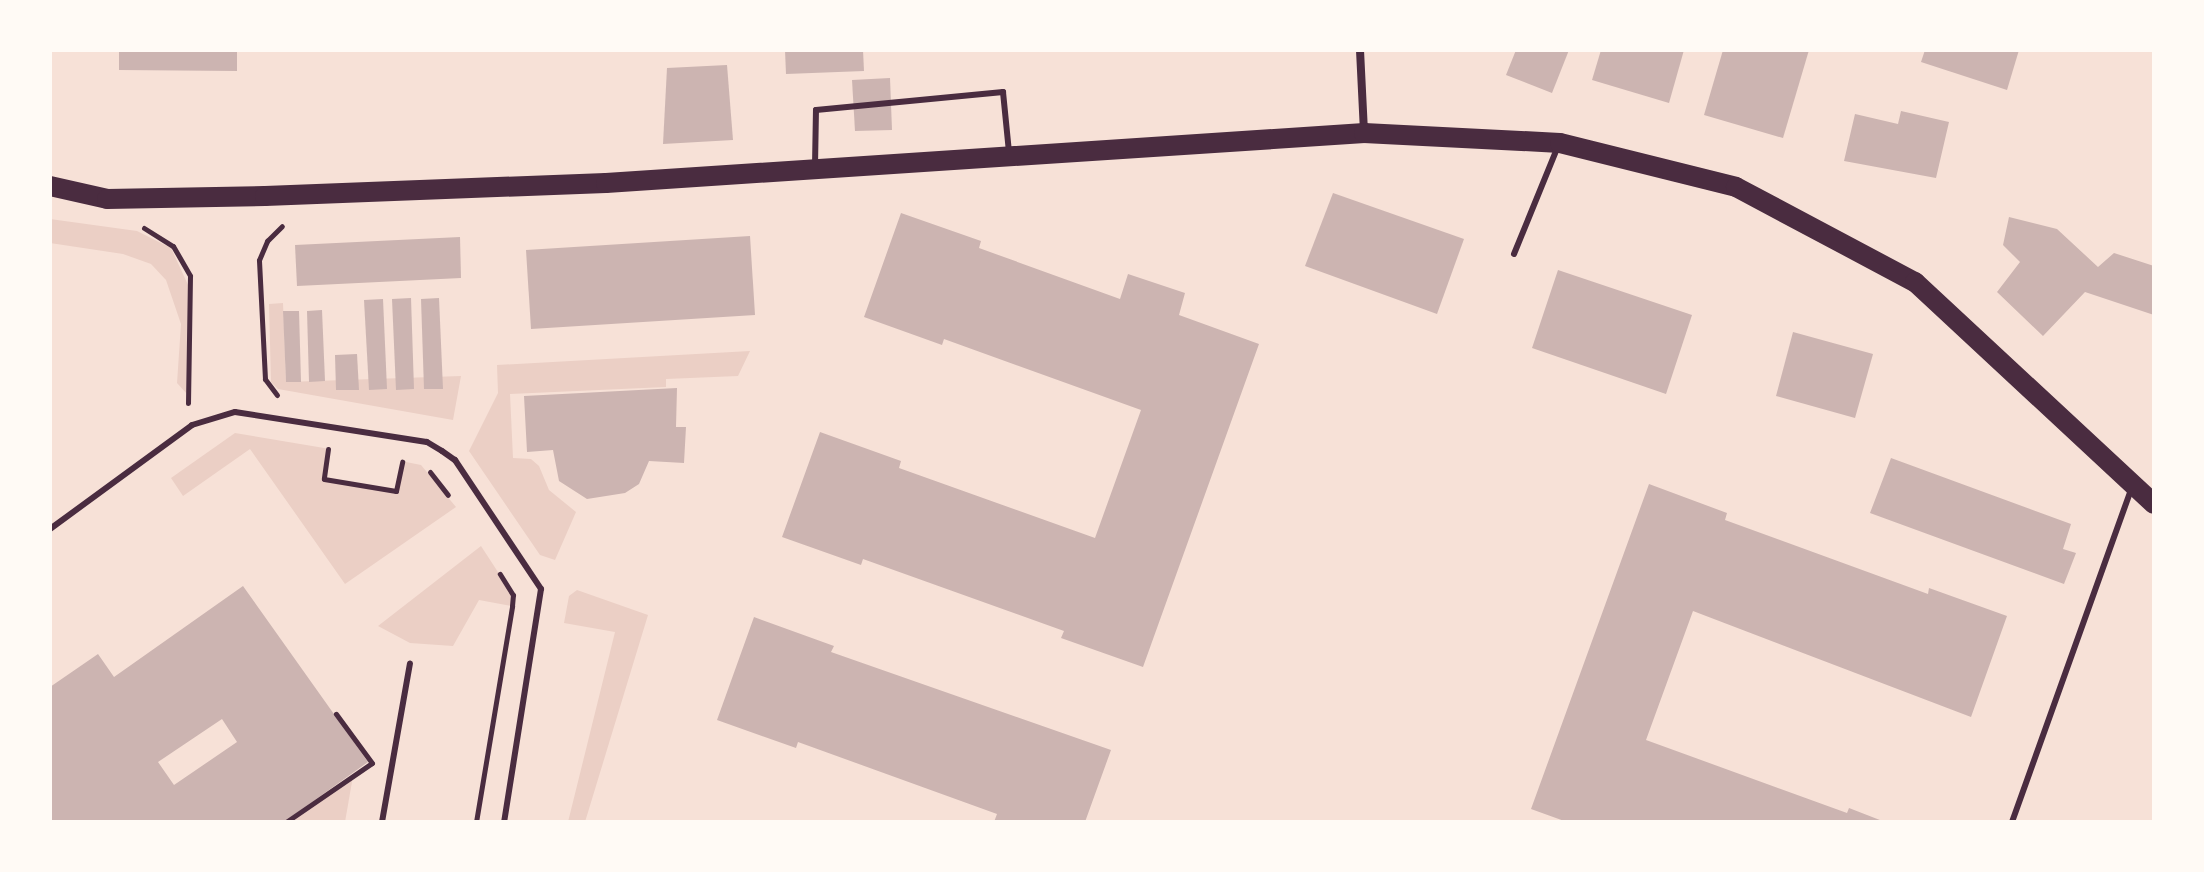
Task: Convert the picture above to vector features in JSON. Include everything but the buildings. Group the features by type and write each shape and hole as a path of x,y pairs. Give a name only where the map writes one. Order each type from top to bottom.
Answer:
{"main road":[{"path":"50,186 140,200 590,183 1364,133 1560,143 1736,187 1915,282 2154,504"}],"street":[{"path":"1360,50 1364,133"}],"lane":[{"path":"814,169 816,110 1003,92 1010,156"},
{"path":"1514,254 1560,143"},
{"path":"50,529 192,425 235,412 427,442 442,451 455,460 541,589 504,822"},
{"path":"2012,822 2132,485"},
{"path":"382,822 410,663"}],"path":[{"path":"286,225 273,232 263,247 259,278 267,386 290,397"},
{"path":"138,226 173,246 190,276 192,397 184,410"},
{"path":"315,447 330,449 324,479 396,491 401,461 411,463"},
{"path":"421,465 456,507"},
{"path":"476,822 513,595 495,566"},
{"path":"286,822 372,763 336,714"}],"shaded area":[{"path":"50,219 137,231 171,248 189,287 187,394 177,383 181,324 166,280 151,264 123,254 50,243"},
{"path":"283,303 286,382 461,376 453,420 278,389 271,382 269,304"},
{"path":"750,351 738,376 666,379 666,387 510,394 513,458 531,459 539,466 549,490 576,512 555,560 540,555 469,451 498,393 497,365"},
{"path":"235,433 330,449 324,479 395,491 401,461 421,465 456,507 345,584 250,449 183,496 171,478"},
{"path":"481,546 513,595 512,606 479,600 453,646 410,643 378,626"},
{"path":"577,590 648,615 585,822 568,822 615,632 564,623 569,596"},
{"path":"353,776 345,822 289,822"}]}
